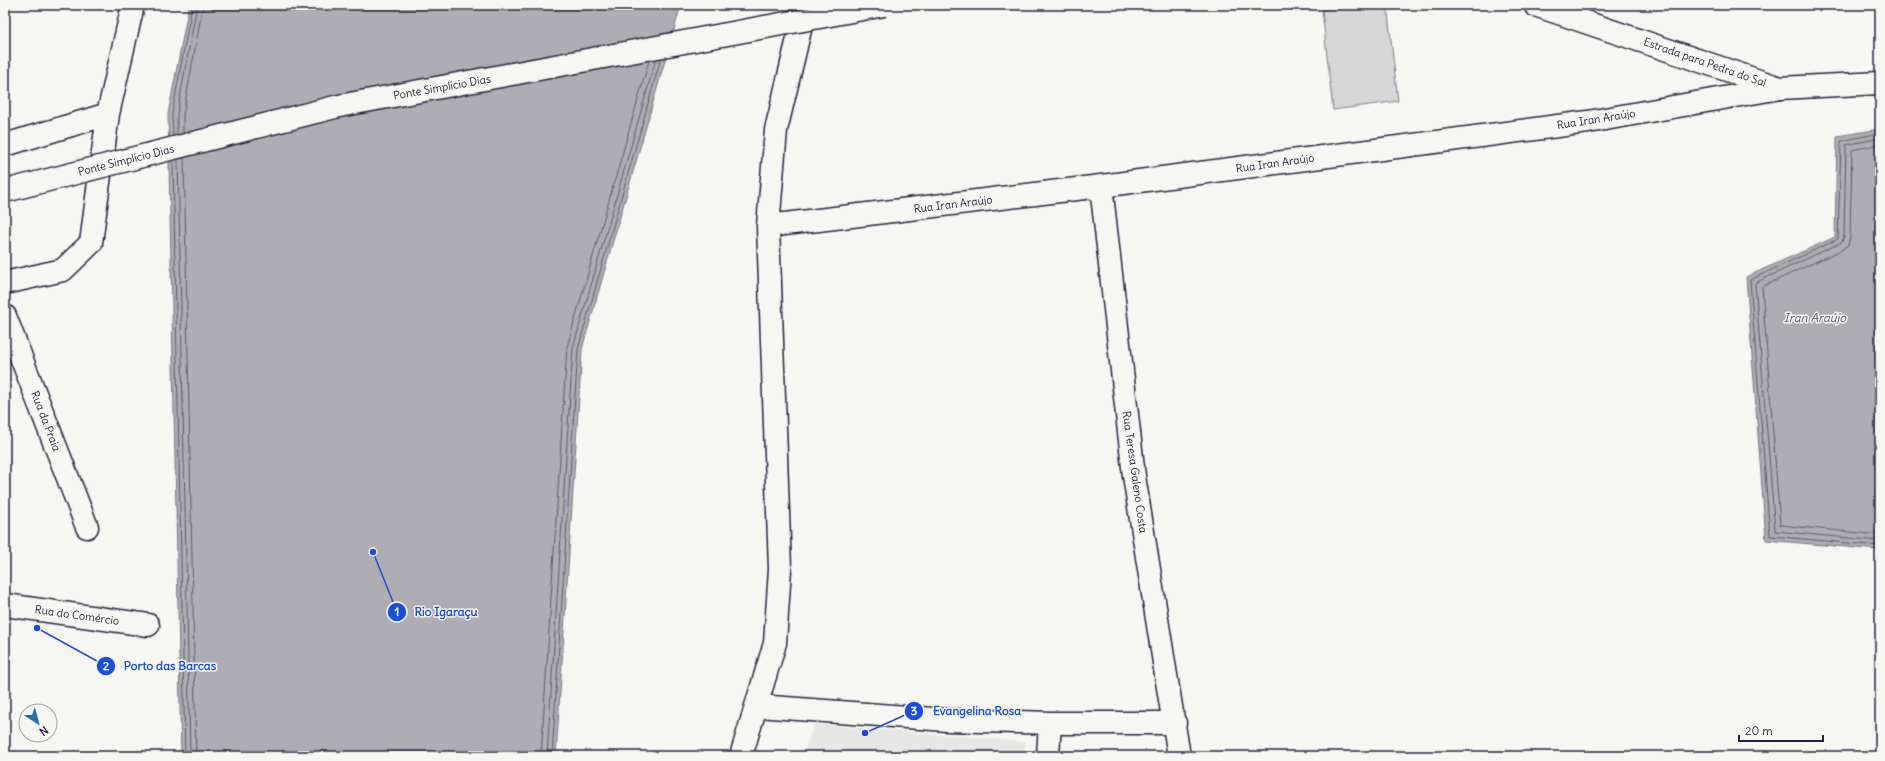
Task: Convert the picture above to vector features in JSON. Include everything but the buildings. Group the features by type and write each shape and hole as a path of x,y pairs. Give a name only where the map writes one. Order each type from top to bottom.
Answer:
{"street":[{"path":"5,283 63,270 91,243 108,114 133,5"},
{"path":"741,756 758,706 775,643 780,569 768,226 776,130 806,5"},
{"name":"Ponte Simplício Dias","path":"5,191 339,106 884,5"},
{"name":"Estrada para Pedra do Sal","path":"1535,5 1780,88 1880,83"},
{"name":"Rua Iran Araújo","path":"768,226 1101,186 1588,122 1780,88"},
{"path":"5,145 108,114"},
{"name":"Rua Teresa Galeno Costa","path":"1101,186 1134,476 1175,723 1179,756"},
{"name":"Rua da Praia","path":"5,316 87,526"},
{"name":"Rua do Comércio","path":"5,605 148,625"},
{"path":"758,706 947,720 1050,723 1175,723"},
{"path":"1048,756 1050,723"}],"shaded area":[{"path":"1359,5 1387,5 1398,101 1333,110 1322,10"},
{"path":"814,724 1025,742 1025,756 803,756"}],"water":[{"path":"189,5 681,5 582,349 556,756 181,756 168,114"},
{"name":"Iran Araújo","path":"1880,129 1880,550 1766,540 1746,277 1835,237 1837,136"}],"place":[{"name":"Rio Igaraçu","path":"373,552"},
{"name":"Porto das Barcas","path":"37,628"},
{"name":"Evangelina Rosa","path":"865,733"}]}
